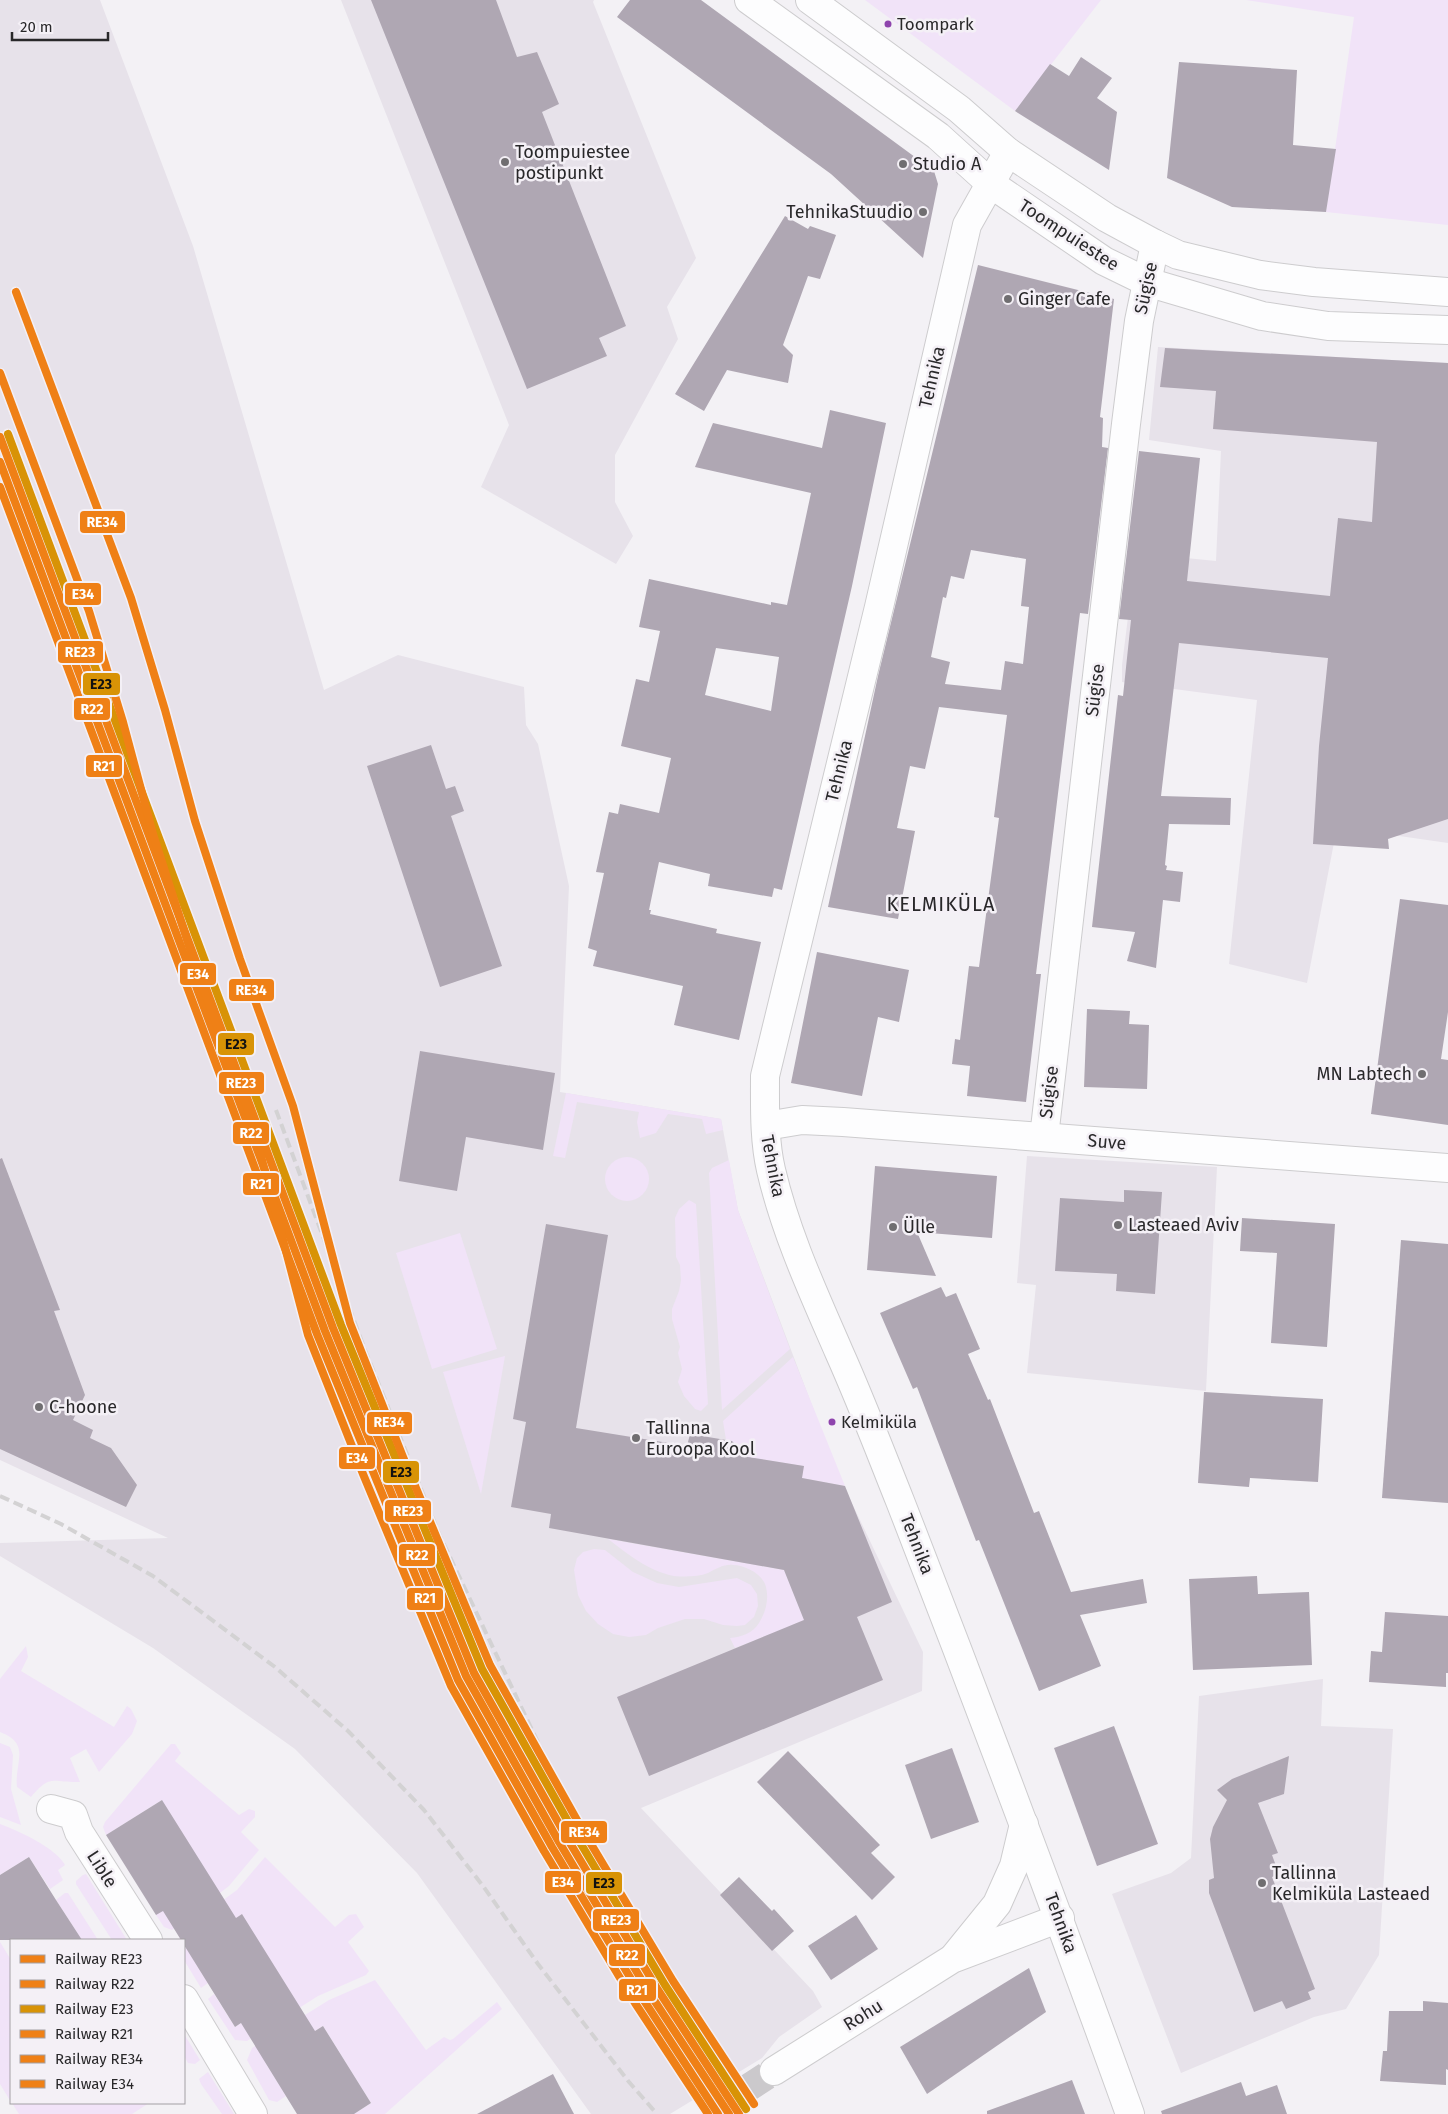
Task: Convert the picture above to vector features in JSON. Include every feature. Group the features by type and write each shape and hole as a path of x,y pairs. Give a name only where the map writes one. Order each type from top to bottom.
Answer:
{"street":[{"name":"Toompuiestee","path":"749,0 938,136 990,184 1104,261 1147,282 1262,316 1328,326 1448,330"},
{"name":"Toompuiestee","path":"810,0 959,109 1008,152 1106,218 1155,244 1178,254 1260,275 1314,282 1448,292"},
{"name":"Tehnika","path":"1008,152 967,225 879,607 765,1076 766,1126 770,1168 784,1217 798,1256 863,1408 1024,1824 1060,1918 1130,2114"},
{"name":"Sügise","path":"1044,1137 1127,415 1139,321 1155,244"},
{"name":"Suve","path":"766,1126 810,1121 1448,1168"},
{"name":"Lible","path":"51,1809 73,1815 79,1832 147,1939"},
{"name":"Rohu","path":"952,1959 997,1904 1014,1866 1024,1824"},
{"name":"Rohu","path":"774,2071 952,1959 1060,1918"},
{"path":"185,2001 253,2114"}],"shaded area":[{"path":"0,0 100,0 193,246 324,690 398,655 524,687 526,725 538,744 569,886 560,1092 721,1119 738,1210 838,1474 923,1652 922,1691 641,1808 813,1991 822,2007 779,2037 762,2058 670,2114 591,2114 417,1873 295,1749 153,1648 0,1556 0,1543 168,1538 0,1460"},
{"path":"341,0 594,0 593,2 696,258 667,307 678,339 615,455 615,502 633,536 616,564 481,487 509,425"},
{"name":"Toompark","path":"865,0 1101,0 1015,111"},
{"path":"1246,0 1448,0 1448,225 1326,212 1354,17"},
{"path":"1158,347 1448,363 1448,843 1337,827 1307,983 1229,964 1257,700 1122,682 1122,665 1136,553 1216,561 1221,451 1149,440"},
{"path":"566,1093 721,1119 723,1130 706,1134 702,1119 668,1114 656,1133 640,1138 637,1122 639,1112 577,1102 565,1158 553,1156"},
{"name":"Lasteaed Aviv","path":"1027,1156 1217,1167 1206,1391 1027,1373 1036,1285 1017,1283"},
{"path":"627,1157 639,1161 645,1167 649,1179 645,1191 639,1197 627,1201 615,1197 609,1191 605,1179 609,1167 615,1161"},
{"path":"729,1160 738,1210 790,1349 722,1410 709,1173 712,1168"},
{"path":"689,1200 696,1204 708,1404 701,1411 695,1409 684,1396 678,1382 682,1369 678,1353 680,1347 672,1319 672,1309 681,1280 680,1265 676,1257 675,1218 679,1209"},
{"path":"460,1233 497,1349 432,1369 396,1253"},
{"path":"505,1356 481,1494 443,1372"},
{"path":"793,1357 845,1486 802,1478 803,1466 735,1455 726,1440 723,1421"},
{"path":"608,1539 784,1570 804,1620 792,1625 799,1640 770,1634 735,1648 730,1638 750,1632 761,1619 765,1610 766,1587 761,1578 753,1571 738,1565 726,1565 700,1575 674,1576 647,1566"},
{"path":"594,1549 605,1550 633,1572 657,1583 679,1587 737,1578 751,1585 757,1594 758,1606 754,1617 745,1625 737,1626 723,1625 704,1619 685,1619 658,1628 646,1635 629,1637 613,1634 598,1624 586,1611 578,1595 574,1570 577,1558 583,1552"},
{"path":"26,1646 28,1657 21,1671 114,1727 127,1706 131,1709 137,1721 132,1734 99,1772 86,1749 70,1758 80,1782 48,1782 31,1797 17,1787 19,1748 16,1742 0,1732 0,1679"},
{"name":"Tallinna Kelmiküla Lasteaed","path":"1323,1679 1321,1726 1393,1729 1379,1955 1346,2009 1314,2017 1181,2073 1112,1894 1171,1873 1191,1858 1199,1696"},
{"path":"0,1743 10,1747 13,1755 11,1789 21,1825 0,1817"},
{"path":"171,1744 175,1744 181,1753 175,1761 239,1815 249,1809 255,1811 255,1817 241,1832 259,1850 229,1886 172,1930 164,1927 156,1915 162,1800 106,1835 103,1827 105,1822"},
{"path":"0,1824 27,1836 54,1852 65,1865 58,1870 63,1880 50,1889 29,1857 0,1875"},
{"path":"265,1857 335,1927 349,1915 356,1914 364,1927 348,1942 369,1971 366,1975 318,1996 247,2041 235,2040 208,1999 214,1994 235,2027 290,1992 242,1915 187,1949 208,1983 201,1988 185,1962 185,1939 179,1939 197,1919 237,1890"},
{"path":"86,1874 126,1939 111,1939 76,1884 76,1881"},
{"path":"65,1893 68,1893 97,1939 70,1939 78,1934 56,1900"},
{"path":"0,1942 10,1958 10,2100 0,2084"},
{"path":"375,1980 426,2050 444,2037 450,2040 453,2039 497,2002 502,2009 385,2114 354,2114 371,2103 323,2026 265,2062 286,2096 277,2102 269,2100 247,2060 252,2048 329,2000"},
{"path":"185,2036 200,2060 195,2064 188,2063 185,2058"},
{"path":"208,2072 234,2114 222,2114 201,2084 199,2079"},
{"path":"13,2104 147,2104 132,2114 19,2114"}],"building":[{"path":"371,0 496,0 517,57 537,52 559,104 542,112 626,326 599,338 607,356 527,389"},
{"path":"630,0 701,0 934,171 938,184 923,258 831,174 617,17"},
{"path":"1081,57 1112,78 1097,98 1117,112 1109,170 1015,111 1050,64 1069,76"},
{"path":"1179,62 1297,70 1293,145 1336,149 1326,212 1232,207 1167,178"},
{"path":"785,216 808,229 810,226 836,235 820,279 808,276 783,345 793,355 788,383 727,370 704,411 675,394"},
{"path":"978,265 1114,299 1100,417 1103,418 1102,447 1108,448 1088,614 1080,613 1036,974 1041,974 1026,1102 967,1096 970,1066 952,1064 955,1039 960,1040 969,966 979,967 999,818 994,817 1007,715 939,707 925,769 910,766 897,828 915,831 898,919 828,907 878,676","holes":["971,550 1026,559 1021,606 1029,607 1023,664 1005,661 1001,690 945,684 950,662 931,657 943,597 946,598 951,576 964,579"]},
{"path":"1165,348 1448,363 1448,819 1388,839 1389,849 1313,844 1319,746 1328,658 1179,643 1161,796 1231,798 1230,825 1169,824 1166,870 1183,872 1180,902 1163,900 1156,968 1127,961 1135,932 1092,927 1118,695 1123,696 1131,620 1119,619 1139,451 1200,458 1187,581 1330,596 1338,518 1372,522 1377,442 1213,429 1216,391 1160,387"},
{"path":"830,410 886,423 852,586 782,890 774,888 772,897 708,886 710,874 659,862 649,910 651,910 650,914 717,929 716,933 761,942 739,1040 674,1025 683,986 593,966 597,951 588,948 604,873 596,872 609,812 618,814 620,804 659,813 671,758 621,746 636,679 649,682 660,631 639,627 649,579 771,605 771,602 787,605 811,493 695,467 713,423 822,448","holes":["716,648 779,657 771,711 705,695"]},
{"path":"431,745 446,789 455,786 464,811 451,816 502,966 440,987 367,766"},
{"path":"1400,899 1448,905 1448,1012 1441,1059 1448,1060 1448,1125 1371,1114"},
{"path":"817,952 909,970 899,1022 878,1017 862,1096 791,1083"},
{"path":"1087,1009 1130,1011 1129,1024 1149,1025 1147,1089 1084,1087"},
{"path":"420,1051 555,1073 543,1150 466,1137 457,1191 399,1181"},
{"name":"C-hoone","path":"2,1158 60,1310 54,1311 85,1395 73,1420 93,1430 90,1438 111,1448 137,1485 126,1507 0,1449 0,1159"},
{"path":"875,1166 997,1176 992,1238 917,1232 936,1276 867,1270"},
{"path":"1124,1190 1162,1192 1155,1294 1116,1291 1117,1274 1055,1271 1060,1198 1124,1202"},
{"path":"1242,1218 1335,1224 1327,1347 1271,1343 1277,1253 1240,1251"},
{"path":"546,1224 608,1235 576,1428 687,1446 690,1434 732,1441 748,1457 804,1466 802,1478 845,1486 892,1602 857,1617 883,1680 649,1776 617,1697 804,1620 784,1570 549,1528 551,1514 511,1507 526,1422 513,1419"},
{"path":"1401,1240 1448,1244 1448,1503 1382,1498"},
{"path":"941,1287 946,1297 956,1293 980,1349 968,1354 988,1400 990,1399 1034,1513 1039,1511 1071,1592 1143,1579 1147,1603 1080,1615 1101,1666 1039,1691 979,1540 976,1541 917,1387 913,1389 880,1313"},
{"path":"1204,1392 1323,1399 1318,1482 1250,1478 1249,1487 1198,1483"},
{"path":"1257,1576 1258,1594 1309,1592 1312,1665 1193,1670 1189,1579"},
{"path":"1385,1612 1448,1616 1448,1673 1446,1673 1446,1687 1369,1682 1371,1651 1382,1652"},
{"path":"1114,1726 1158,1844 1097,1866 1054,1748"},
{"path":"952,1748 979,1822 931,1839 905,1765"},
{"path":"788,1751 880,1845 871,1853 895,1877 872,1900 757,1782"},
{"path":"1289,1756 1284,1794 1258,1803 1278,1853 1272,1855 1279,1874 1272,1877 1315,1989 1308,1992 1311,1999 1286,2009 1282,2001 1254,2012 1209,1893 1209,1880 1214,1878 1210,1839 1213,1827 1227,1800 1217,1790 1232,1779"},
{"path":"162,1800 236,1918 242,1914 315,2031 323,2026 371,2103 354,2114 297,2114 241,2023 235,2027 185,1947 185,1939 180,1939 163,1911 156,1915 106,1835"},
{"path":"29,1857 81,1939 0,1940 0,1875"},
{"path":"739,1877 772,1911 774,1909 794,1931 772,1951 720,1895"},
{"path":"856,1915 878,1949 831,1980 808,1946"},
{"path":"1029,1968 1046,2012 927,2094 900,2047"},
{"path":"1423,2001 1448,2003 1448,2070 1446,2069 1446,2085 1380,2081 1383,2051 1387,2051 1389,2011 1423,2011"},
{"path":"553,2074 574,2114 477,2114"},
{"path":"1072,2080 1085,2114 987,2114 987,2111"},
{"path":"1241,2082 1246,2096 1277,2085 1287,2114 1162,2114 1161,2111"}],"tunnel":[{"path":"708,2114 774,2071"}],"railway":[{"path":"276,1110 365,1350 440,1536 544,1755"},
{"path":"0,1496 61,1524 153,1576 275,1667 348,1731 424,1810 483,1886 538,1964 629,2082 657,2114"}],"rail line":[{"name":"RE34","path":"16,292 131,598 165,710 195,821 240,959 293,1106 350,1323 403,1457 490,1665 582,1829 673,1981 754,2104"},
{"name":"E34","path":"0,373 89,611 123,722 153,834 198,974 251,1118 308,1335 363,1474 451,1686 544,1851 635,2003 708,2114"},
{"name":"E23","path":"8,434 341,1325 482,1669 575,1834 665,1985 746,2109"},
{"name":"RE23","path":"0,437 333,1328 474,1673 567,1838 658,1990 739,2114"},
{"name":"R22","path":"0,462 325,1331 466,1676 559,1842 650,1994 729,2114"},
{"name":"R21","path":"0,487 317,1334 458,1680 552,1847 643,1999 718,2114"}],"place":[{"name":"Toompark","path":"888,24"},
{"name":"Toompuiestee postipunkt","path":"505,162"},
{"name":"Studio A","path":"903,164"},
{"name":"TehnikaStuudio","path":"923,212"},
{"name":"Ginger Cafe","path":"1008,299"},
{"name":"MN Labtech","path":"1422,1074"},
{"name":"Lasteaed Aviv","path":"1118,1225"},
{"name":"Ülle","path":"893,1227"},
{"name":"C-hoone","path":"39,1407"},
{"name":"Kelmiküla","path":"832,1422"},
{"name":"Tallinna Euroopa Kool","path":"636,1438"},
{"name":"Tallinna Kelmiküla Lasteaed","path":"1262,1883"}],"district":[{"name":"KELMIKÜLA","path":"941,904"}]}
